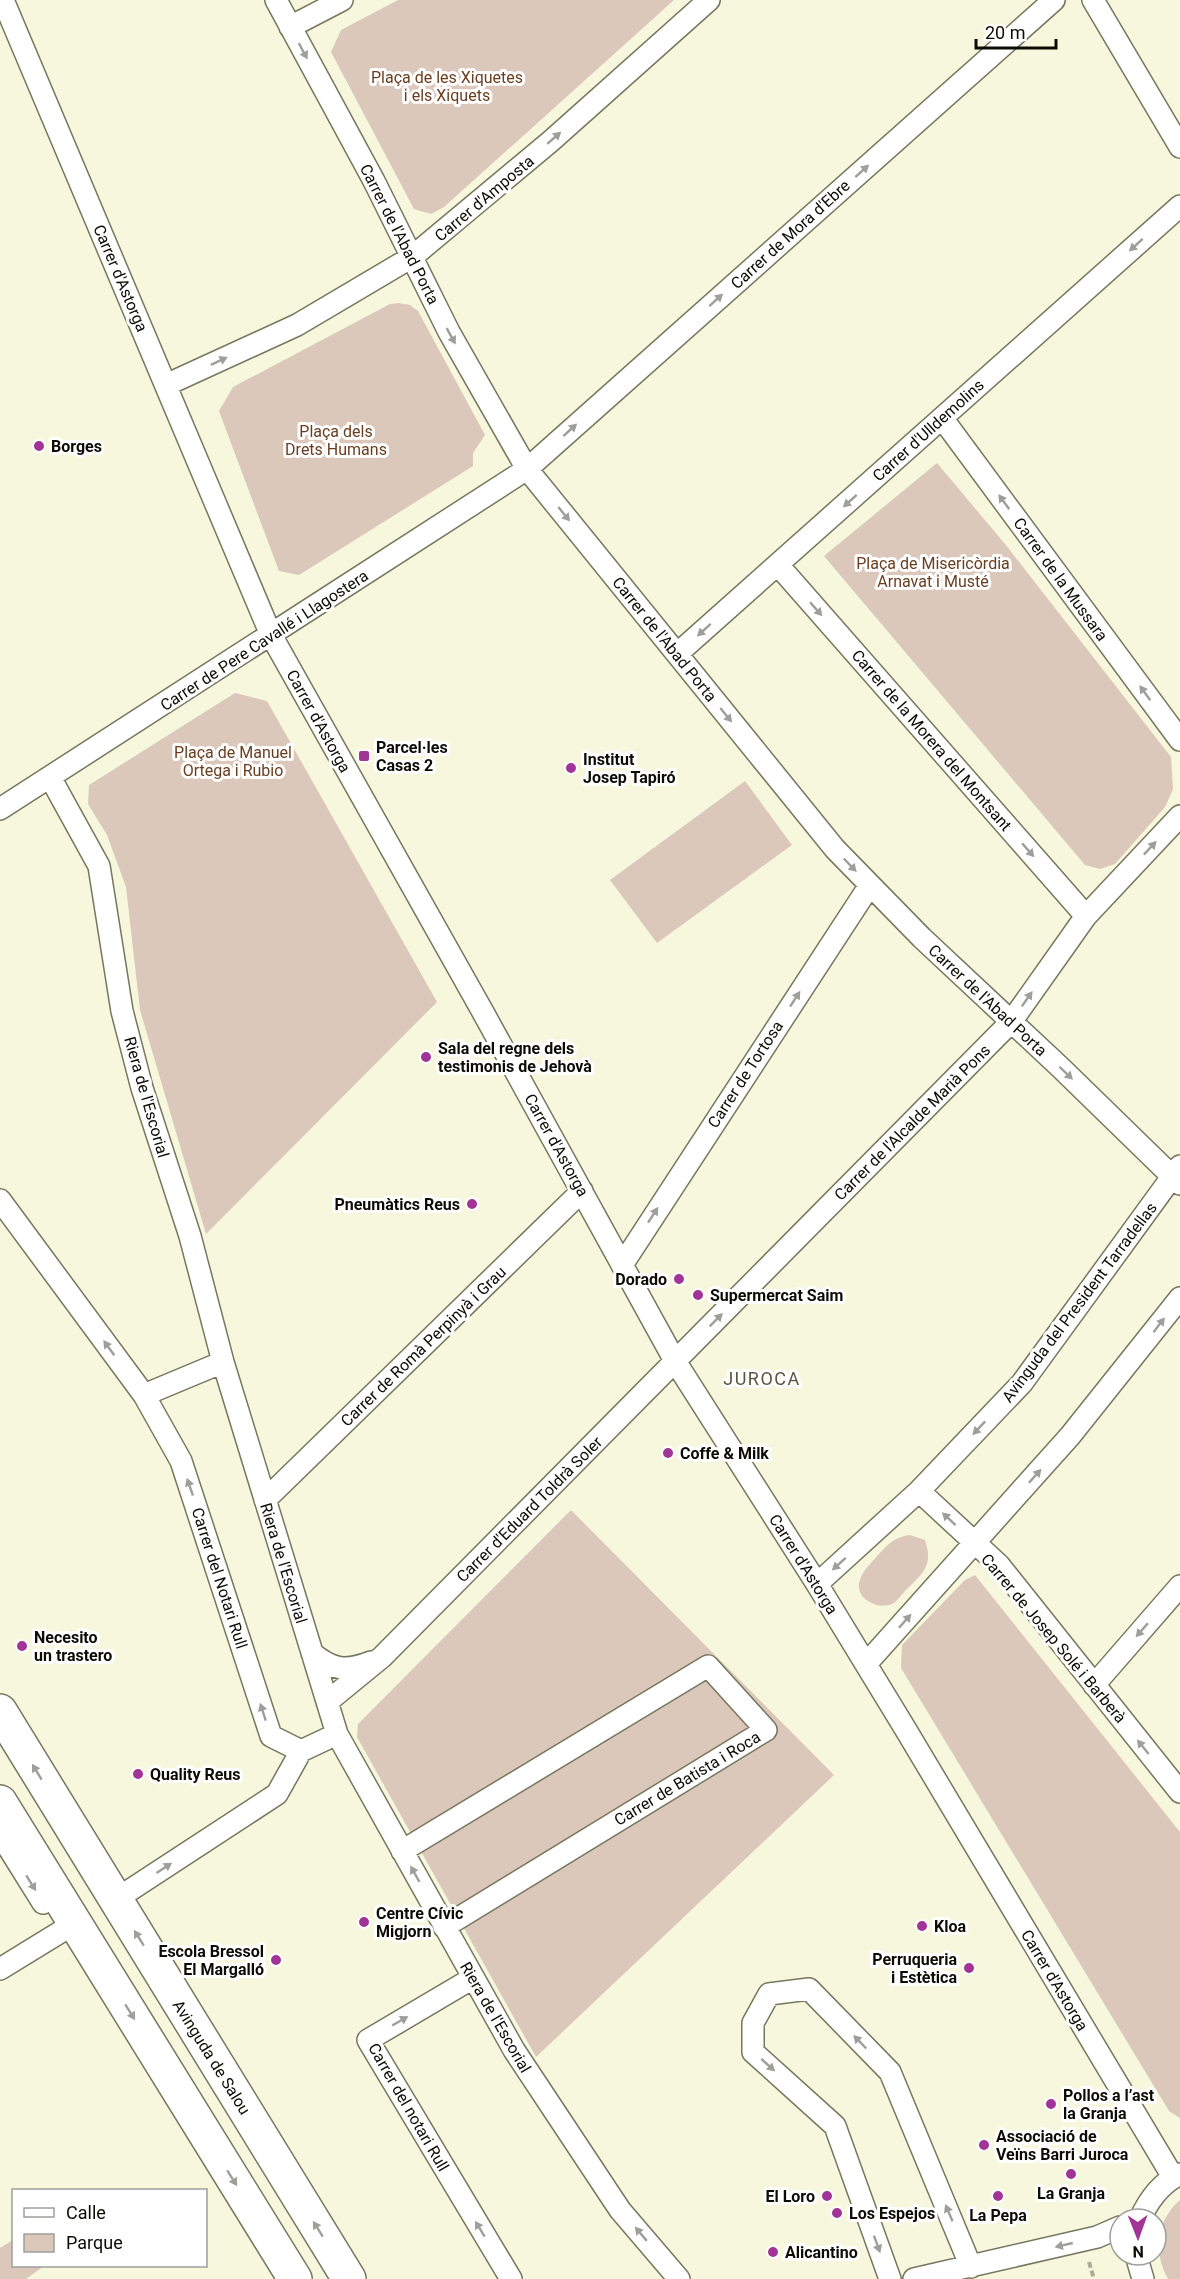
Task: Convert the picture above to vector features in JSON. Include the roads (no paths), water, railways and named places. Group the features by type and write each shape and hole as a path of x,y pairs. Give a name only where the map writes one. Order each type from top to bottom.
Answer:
{"main road":[{"name":"Avinguda de Salou","path":"0,1712 349,2279"},
{"path":"0,1802 68,1927 295,2279"}],"street":[{"name":"Carrer d'Astorga","path":"3,0 272,635 675,1361 817,1584 1176,2175"},
{"name":"Carrer de l'Abad Porta","path":"276,0 374,181 449,333 527,469 835,849 922,938 1178,1175"},
{"path":"290,27 342,0"},
{"name":"Carrer d'Amposta","path":"166,386 297,325 412,257 551,141 709,0"},
{"name":"Carrer de Mora d'Ebre","path":"527,469 1054,0"},
{"path":"1093,0 1180,147"},
{"name":"Carrer d'Ulldemolins","path":"677,654 1180,206"},
{"name":"Carrer de la Mussara","path":"942,418 1180,740"},
{"name":"Carrer de Pere Cavallé i Llagostera","path":"0,809 527,469"},
{"name":"Carrer de la Morera del Montsant","path":"778,565 1086,916"},
{"name":"Riera de l'Escorial","path":"50,777 99,866 125,1022 142,1088 190,1236 223,1362 337,1734 514,2050 620,2210 679,2279"},
{"name":"Carrer de l'Alcalde Marià Pons","path":"675,1361 1011,1022 1086,916 1180,816"},
{"name":"Carrer de Tortosa","path":"622,1265 870,885"},
{"name":"Avinguda del President Tarradellas","path":"817,1584 919,1491 1022,1383 1178,1175"},
{"name":"Carrer de Romà Perpinyà i Grau","path":"265,1500 582,1191"},
{"name":"Carrer del Notari Rull","path":"0,1200 144,1395 181,1461 271,1736 301,1751"},
{"path":"866,1664 1070,1436 1180,1298"},
{"name":"Carrer d'Eduard Toldrà Soler","path":"327,1702 382,1657 675,1361"},
{"path":"144,1395 223,1362"},
{"name":"Carrer de Josep Solé i Barberà","path":"919,1491 999,1565 1180,1792"},
{"path":"1094,1685 1180,1586"},
{"name":"Carrer d'Eduard Toldrà Soler","path":"312,1653 325,1664 353,1669 382,1657"},
{"name":"Carrer de Batista i Roca","path":"402,1851 708,1666 766,1730 444,1927"},
{"path":"115,1900 277,1794 301,1751 337,1734"},
{"path":"0,1834 68,1927 0,1969"},
{"name":"Carrer del notari Rull","path":"473,1978 368,2040 511,2279"},
{"path":"890,2279 835,2126 753,2052 753,2023 769,1994 809,1989 890,2072 971,2267"},
{"path":"1146,2207 1152,2196 1176,2175"},
{"path":"914,2279 1097,2237 1108,2232"}],"place":[{"name":"Borges","path":"39,446"},
{"name":"Parcel·les Casas 2","path":"364,756"},
{"name":"Institut Josep Tapiró","path":"571,768"},
{"name":"Sala del regne dels testimonis de Jehovà","path":"426,1057"},
{"name":"Pneumàtics Reus","path":"472,1204"},
{"name":"Dorado","path":"679,1279"},
{"name":"Supermercat Saim","path":"698,1295"},
{"name":"Coffe & Milk","path":"668,1453"},
{"name":"Necesito un trastero","path":"22,1646"},
{"name":"Quality Reus","path":"138,1774"},
{"name":"Centre Cívic Migjorn","path":"364,1922"},
{"name":"Kloa","path":"922,1926"},
{"name":"Escola Bressol El Margalló","path":"276,1960"},
{"name":"Perruqueria i Estètica","path":"969,1968"},
{"name":"Pollos a l’ast la Granja","path":"1051,2104"},
{"name":"Associació de Veïns Barri Juroca","path":"984,2145"},
{"name":"La Granja","path":"1071,2174"},
{"name":"El Loro","path":"827,2196"},
{"name":"La Pepa","path":"998,2196"},
{"name":"Los Espejos","path":"837,2213"},
{"name":"Alicantino","path":"773,2252"}],"district":[{"name":"JUROCA","path":"762,1379"}],"park label":[{"name":"Plaça de les Xiquetes i els Xiquets","path":"447,86"},
{"name":"Plaça dels Drets Humans","path":"336,440"},
{"name":"Plaça de Misericòrdia Arnavat i Musté","path":"933,572"},
{"name":"Plaça de Manuel Ortega i Rubio","path":"233,761"}]}
